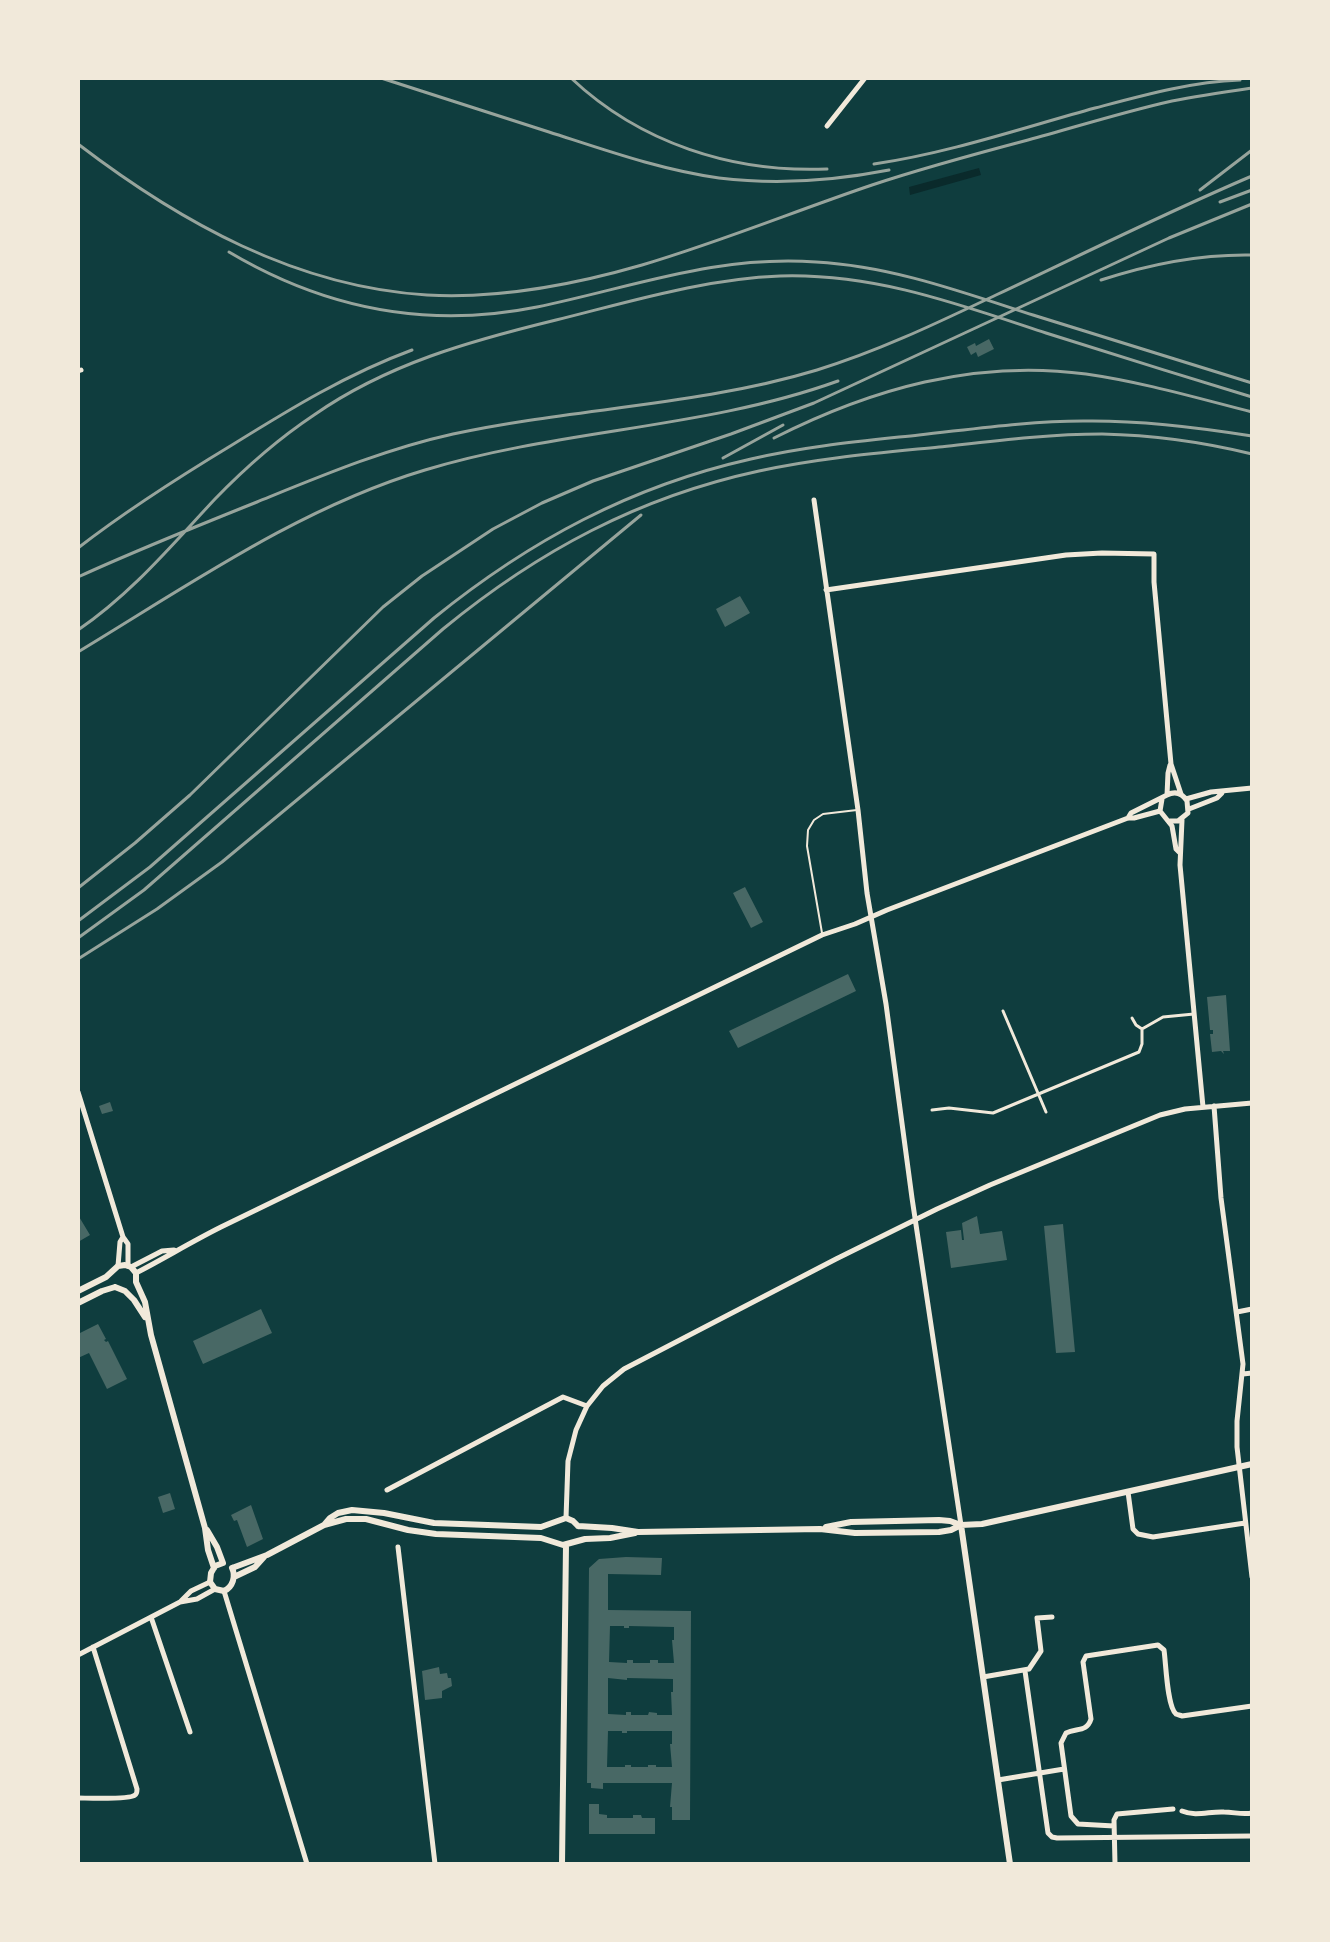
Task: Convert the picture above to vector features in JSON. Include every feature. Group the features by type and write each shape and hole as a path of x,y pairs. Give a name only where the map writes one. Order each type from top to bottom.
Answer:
{"street":[{"path":"827,126 865,78"},
{"path":"814,500 871,918 888,1017 1010,1864"},
{"path":"826,590 1066,555 1154,554 1171,764 1189,809"},
{"path":"1171,764 1160,811 1165,819 1182,820"},
{"path":"1186,799 1211,792 1252,788"},
{"path":"1128,818 1131,813 1171,793 1181,794"},
{"path":"1203,1107 1179,852 1182,820 1189,809 1223,793"},
{"path":"118,1266 132,1269 166,1258 175,1250 822,935 1128,818 1160,811"},
{"path":"1170,821 1179,852"},
{"path":"1003,1011 1046,1112"},
{"path":"1142,1029 1163,1017 1194,1014"},
{"path":"1132,1018 1142,1029"},
{"path":"932,1110 949,1108 993,1113 1139,1052 1142,1029"},
{"path":"78,1092 123,1237 128,1244 136,1282 145,1302 147,1320 214,1568 210,1582 191,1591 180,1602"},
{"path":"566,1518 568,1461 576,1430 587,1406 603,1386 636,1362 916,1219 990,1185 1160,1115 1252,1103"},
{"path":"1214,1106 1221,1198 1241,1338 1243,1374 1237,1421 1239,1467 1252,1577"},
{"path":"78,1291 111,1274 118,1266 123,1237"},
{"path":"111,1274 115,1287 134,1300 147,1320"},
{"path":"125,1291 136,1282"},
{"path":"78,1303 115,1287"},
{"path":"1237,1312 1252,1309"},
{"path":"1243,1374 1252,1373"},
{"path":"387,1490 563,1397 587,1406"},
{"path":"553,1530 561,1519 566,1518 578,1526 638,1532 820,1529 855,1522 948,1521 961,1525 982,1524 1252,1464"},
{"path":"1128,1492 1133,1529 1138,1534 1153,1537 1245,1523"},
{"path":"324,1525 338,1513 352,1510 434,1523 553,1530"},
{"path":"232,1568 267,1555 324,1525 346,1519 366,1519 436,1534 536,1537 566,1545 585,1539 638,1532"},
{"path":"574,1542 578,1526"},
{"path":"78,1655 180,1602 197,1599 215,1589 224,1591 231,1586 234,1577 232,1568 223,1563 205,1528"},
{"path":"553,1530 557,1542"},
{"path":"562,1864 566,1545"},
{"path":"398,1547 435,1864"},
{"path":"234,1577 255,1567 267,1555"},
{"path":"214,1568 223,1563"},
{"path":"210,1582 215,1589"},
{"path":"224,1591 307,1864"},
{"path":"151,1617 190,1732"},
{"path":"983,1677 1025,1671 1032,1667 1041,1651 1037,1618 1052,1617"},
{"path":"1114,1826 1083,1825 1073,1819 1064,1769 1062,1739 1070,1731 1087,1728 1091,1719 1084,1657 1153,1645 1161,1647 1172,1706 1179,1716 1252,1706"},
{"path":"78,1798 135,1796 137,1789 93,1647"},
{"path":"1025,1671 1050,1836 1252,1836"},
{"path":"998,1780 1064,1769"},
{"path":"1115,1864 1115,1816 1119,1813 1173,1809"},
{"path":"1182,1811 1191,1814 1225,1811 1252,1813"}],"lane":[{"path":"822,935 807,846 808,830 814,820 823,814 858,810"}],"water":[{"path":"979,168 981,175 910,195 909,187"}],"building":[{"path":"989,339 994,349 978,357 976,352 971,355 967,347"},
{"path":"740,596 750,613 725,627 716,609"},
{"path":"745,887 763,922 751,928 733,893"},
{"path":"848,974 856,991 738,1048 729,1031"},
{"path":"1226,995 1230,1051 1223,1051 1224,1054 1221,1051 1212,1052 1210,1034 1213,1030 1210,1030 1207,997"},
{"path":"110,1102 113,1111 102,1114 99,1106"},
{"path":"78,1215 90,1235 78,1242"},
{"path":"977,1216 980,1234 1002,1231 1007,1260 951,1268 946,1232 961,1230 964,1240 962,1223"},
{"path":"1063,1224 1075,1352 1056,1353 1044,1226"},
{"path":"261,1309 272,1333 203,1364 193,1341"},
{"path":"98,1324 127,1379 107,1389 89,1353 78,1358 78,1334"},
{"path":"170,1493 175,1509 163,1513 158,1497"},
{"path":"251,1505 263,1539 247,1547 237,1520 234,1521 231,1515"},
{"path":"662,1558 661,1575 608,1574 608,1610 691,1611 690,1820 672,1820 672,1783 603,1783 603,1789 591,1788 591,1783 587,1783 589,1568 599,1559","holes":["610,1626 674,1627 674,1663 658,1663 658,1660 650,1660 650,1663 633,1663 633,1660 627,1660 627,1663 609,1662","608,1678 673,1679 672,1715 649,1712 648,1715 631,1715 631,1712 626,1712 626,1715 608,1714","608,1731 672,1731 672,1767 607,1767"]},
{"path":"439,1667 440,1674 447,1673 451,1678 452,1686 442,1691 442,1698 425,1700 422,1671"},
{"path":"589,1804 599,1804 599,1814 607,1815 607,1818 641,1815 642,1818 655,1818 655,1834 589,1834"}],"railway":[{"path":"381,78 654,165 719,178 784,181 847,177 889,170"},
{"path":"571,78 627,120 689,149 757,166 827,169"},
{"path":"874,164 958,147 1149,94 1203,83 1240,80"},
{"path":"78,144 117,173 199,224 286,264 332,279 379,289 427,295 481,295 536,289 616,272 930,167 1154,105 1252,88"},
{"path":"1200,190 1252,150"},
{"path":"78,577 329,473 428,440 498,425 727,392 817,370 930,326 1252,176"},
{"path":"1220,202 1252,190"},
{"path":"78,888 190,795 383,607 422,576 493,529 593,481 814,403 1169,238 1252,204"},
{"path":"229,252 265,272 340,300 378,309 456,316 537,307 675,274 743,263 844,264 899,274 953,289 1252,383"},
{"path":"1101,280 1175,261 1252,255"},
{"path":"78,630 133,585 250,465 342,397 400,368 461,346 695,286 780,276 815,276 882,285 948,301 1252,397"},
{"path":"78,548 154,494 275,418 342,381 412,350"},
{"path":"774,438 848,405 886,392 964,375 1004,371 1045,370 1107,377 1252,412"},
{"path":"78,652 290,526 379,486 476,456 736,409 838,381"},
{"path":"78,921 150,867 470,590 544,541 664,484 772,454 835,444 1062,421 1126,422 1252,436"},
{"path":"723,458 783,425"},
{"path":"78,938 144,890 479,601 553,552 631,512 715,482 781,466 1020,438 1082,434 1140,436 1252,454"},
{"path":"78,959 157,909 222,862 641,515"}]}
